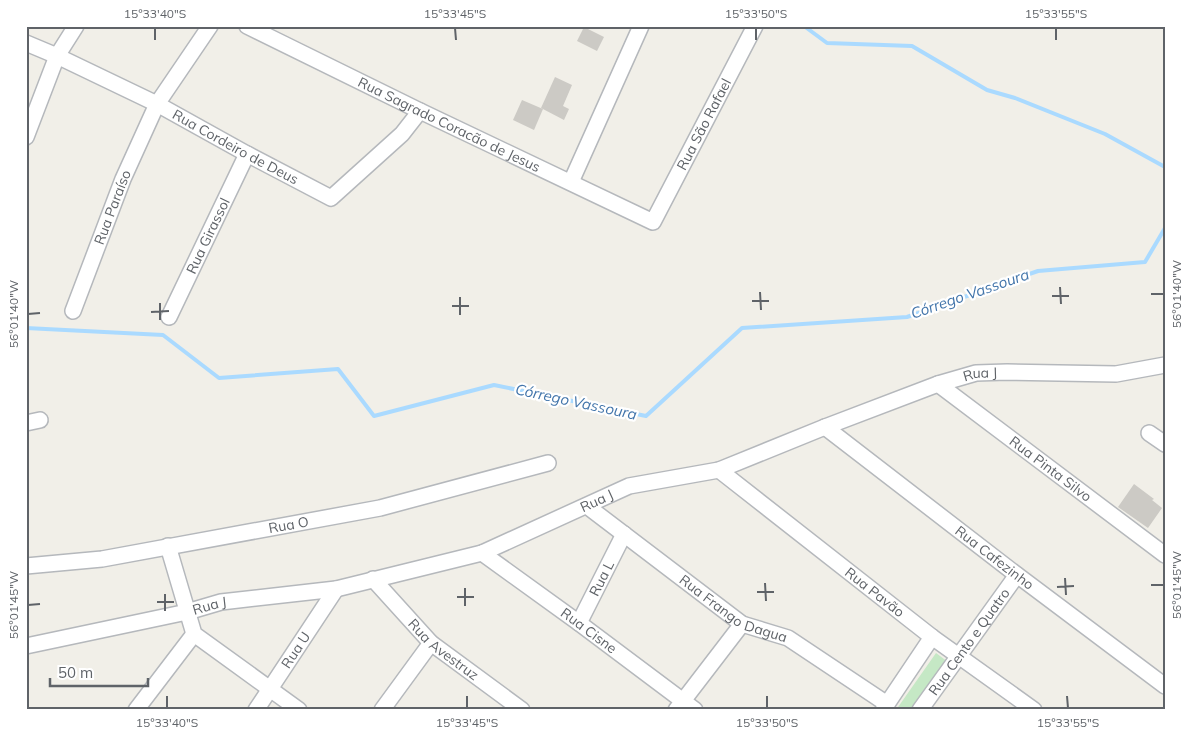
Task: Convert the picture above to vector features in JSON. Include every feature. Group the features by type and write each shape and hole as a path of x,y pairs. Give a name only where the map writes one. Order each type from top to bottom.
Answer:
{"street":[{"path":"26,137 57,56 76,26"},
{"name":"Rua Paraíso","path":"74,311 123,179 157,104 210,26"},
{"name":"Rua Sagrado Coracão de Jesus","path":"247,26 653,222"},
{"path":"571,182 641,26"},
{"name":"Rua São Rafael","path":"653,222 756,26"},
{"name":"Rua Cordeiro de Deus","path":"26,43 157,104 331,198 402,134 420,111"},
{"name":"Rua Girassol","path":"169,317 247,154"},
{"name":"Rua J","path":"26,646 187,612 221,602 336,589 482,553 629,486 719,470 938,384 976,373 1116,374 1165,365"},
{"name":"Rua Pinta Silvo","path":"938,384 1165,555"},
{"name":"Rua Cafezinho","path":"825,427 1165,686"},
{"path":"1149,433 1165,444"},
{"name":"Rua O","path":"26,566 102,559 380,508 548,463"},
{"name":"Rua Pavão","path":"719,470 932,637 1034,710"},
{"name":"Rua Frango Dagua","path":"586,506 742,624 788,638 885,707"},
{"name":"Rua L","path":"580,622 624,534"},
{"path":"168,546 194,634 299,710"},
{"name":"Rua Cisne","path":"482,553 580,622 685,707"},
{"name":"Rua Cento e Quatro","path":"920,710 1017,575"},
{"name":"Rua Avestruz","path":"373,579 431,643 514,708"},
{"name":"Rua U","path":"256,710 336,589"},
{"path":"685,707 742,624"},
{"path":"136,710 194,634"},
{"path":"885,707 932,637"},
{"path":"382,710 431,643"}],"green space":[{"path":"936,653 948,662 914,710 896,710"}],"building":[{"path":"584,27 604,37 597,51 577,41"},
{"path":"555,77 572,85 563,106 569,109 564,120 541,108"},
{"path":"522,100 543,109 534,130 513,120"},
{"path":"1134,484 1154,499 1152,500 1162,508 1148,528 1118,507"}],"waterway":[{"path":"804,26 827,43 912,46 987,90 1015,98 1105,134 1165,167"},
{"name":"Córrego Vassoura","path":"26,328 163,335 219,378 338,369 374,416 494,385 646,416 742,328 907,317 1038,271 1145,262 1165,228"}]}
